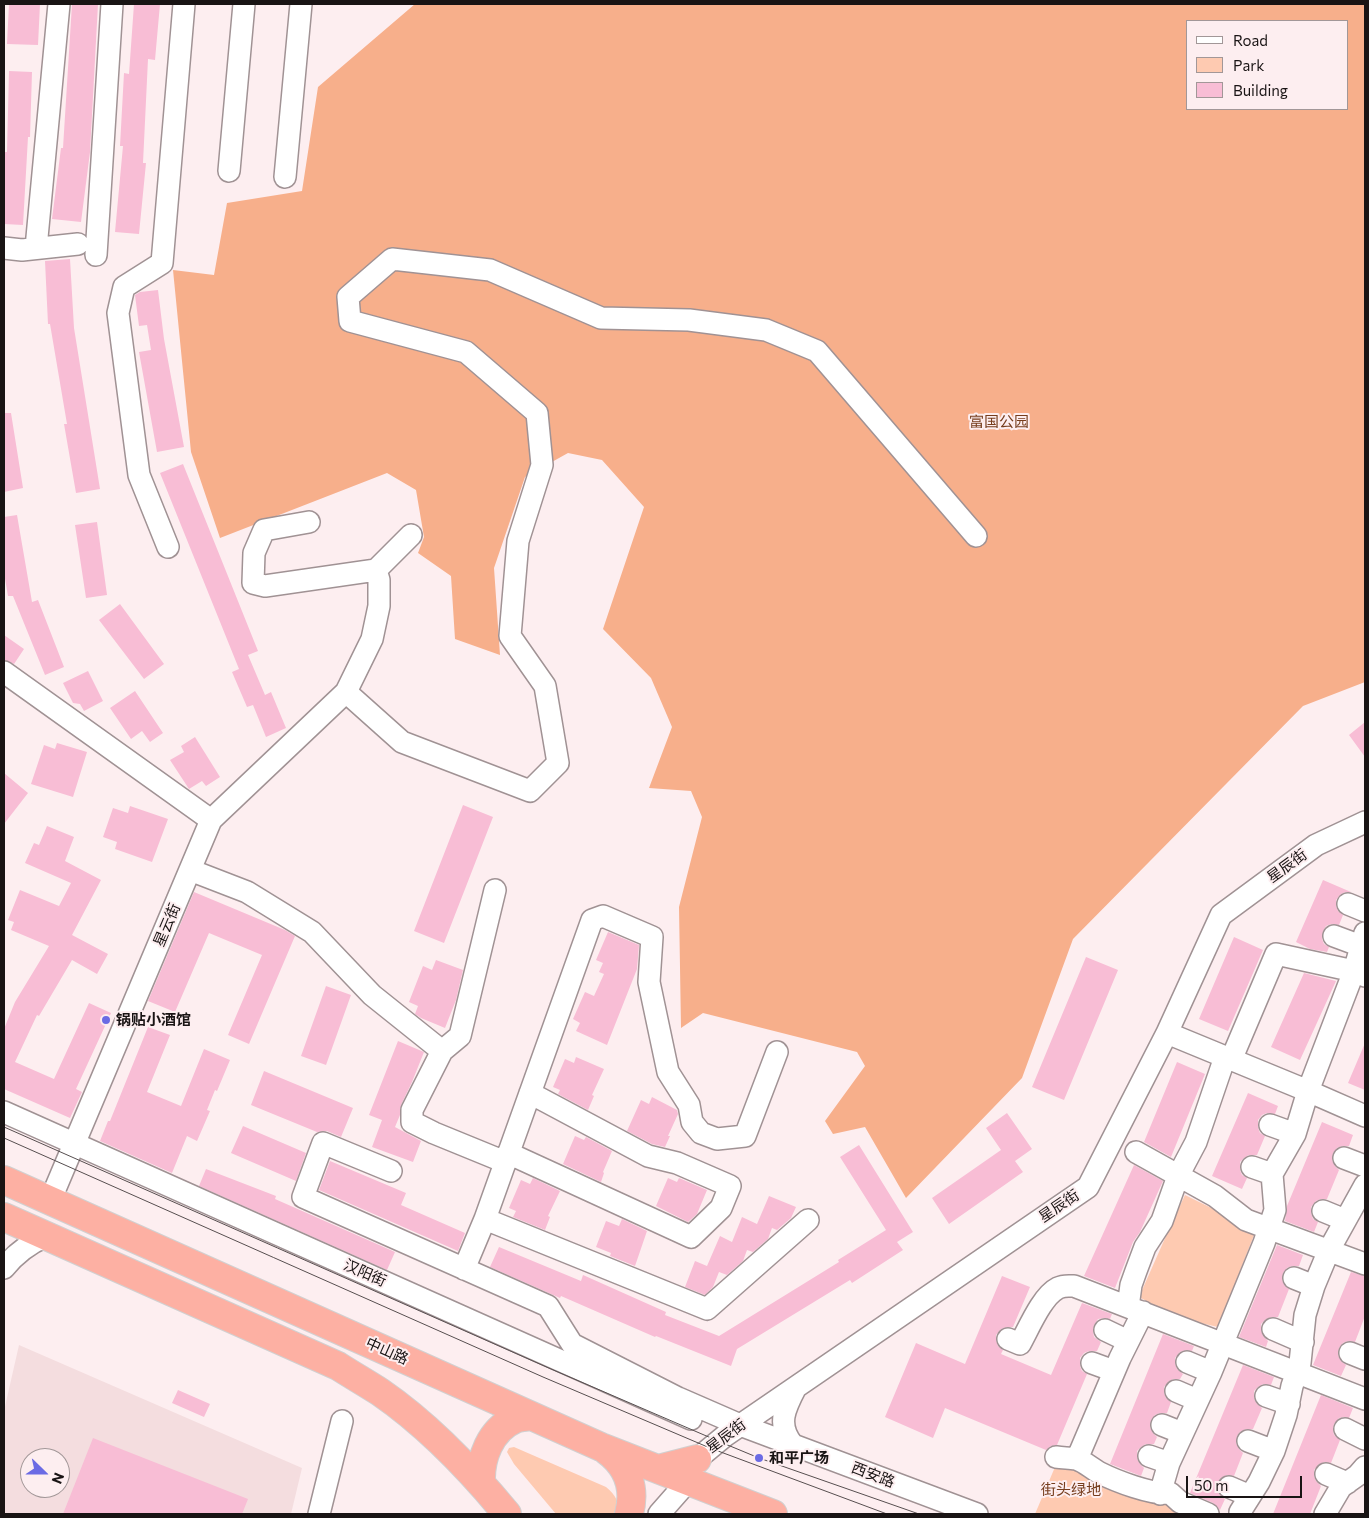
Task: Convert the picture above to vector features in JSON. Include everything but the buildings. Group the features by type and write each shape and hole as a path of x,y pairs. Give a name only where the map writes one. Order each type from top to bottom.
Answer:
{"highway":[{"name":"中山路","path":"4,1180 601,1447 658,1469 692,1470 774,1514"},
{"path":"4,1217 338,1366 381,1393 414,1419 481,1483 507,1514"},
{"path":"481,1483 480,1468 485,1452 493,1438 503,1427 516,1418 531,1416"},
{"path":"601,1447 622,1464 627,1475 632,1490 630,1514"},
{"path":"737,1514 762,1514"}],"street":[{"path":"36,248 59,4"},
{"path":"4,248 22,250 36,248 87,249 112,4"},
{"path":"168,547 138,475 118,313 124,287 162,263 184,4"},
{"path":"229,171 244,4"},
{"path":"285,177 301,4"},
{"path":"376,570 379,580 379,606 372,639 346,692 402,742 530,791 558,762 545,686 510,636 518,541 542,465 537,413 466,352 350,321 348,297 392,259 490,270 601,318 689,320 766,330 816,351 976,536"},
{"path":"309,522 264,530 254,553 252,583 265,586 376,570 411,535"},
{"path":"4,672 211,820"},
{"name":"星云街","path":"50,1201 211,820 346,692"},
{"name":"星辰街","path":"659,1514 692,1470 733,1430 1088,1187 1166,1033 1221,915 1316,845 1365,822"},
{"path":"190,870 247,892 312,932 372,995 442,1051"},
{"path":"495,890 460,1036 442,1051 412,1110 412,1122 434,1133 507,1157 691,1237 721,1208 730,1186 677,1163 648,1156 530,1093"},
{"path":"464,1269 485,1219 592,920 603,916 652,937 649,982 668,1072 689,1105 692,1122 701,1133 717,1139 745,1136 777,1052"},
{"path":"1160,1494 1159,1460 1182,1433 1211,1372 1275,1210 1272,1174 1295,1134 1308,1091 1318,1041 1335,1001 1360,974 1363,940 1334,936"},
{"path":"1077,1459 1128,1341 1135,1309 1130,1285 1130,1268 1145,1247 1147,1232 1162,1221 1164,1196 1178,1176 1188,1139 1205,1095 1228,1058 1243,1013 1261,970 1276,954 1360,974"},
{"path":"1166,1033 1365,1116"},
{"name":"汉阳街","path":"4,1112 733,1430"},
{"path":"1270,1125 1295,1134"},
{"path":"391,1171 323,1143 303,1198 548,1306 572,1344 678,1398 733,1430"},
{"path":"1136,1152 1215,1196 1246,1220 1365,1264"},
{"path":"1344,1158 1365,1166"},
{"path":"1252,1167 1272,1174"},
{"path":"1229,1487 1240,1509 1259,1482 1274,1451 1300,1362 1306,1315 1314,1286 1329,1250 1365,1185"},
{"path":"1323,1210 1345,1220"},
{"path":"485,1219 707,1309 808,1220"},
{"path":"4,1268 14,1256 30,1243 46,1236"},
{"path":"1294,1278 1314,1286"},
{"path":"1008,1339 1020,1344 1032,1305 1047,1297 1058,1288 1066,1285 1074,1286 1365,1399"},
{"path":"1273,1329 1303,1342"},
{"path":"1106,1330 1128,1341"},
{"path":"1188,1362 1211,1372"},
{"path":"1092,1363 1114,1371"},
{"path":"793,1445 786,1437 783,1428 784,1415 796,1387"},
{"path":"1176,1391 1197,1400"},
{"path":"1266,1396 1288,1404"},
{"path":"319,1514 342,1421"},
{"path":"1162,1425 1182,1433"},
{"path":"1345,1429 1365,1439"},
{"name":"西安路","path":"733,1430 793,1445 977,1514"},
{"path":"1248,1441 1274,1451"},
{"path":"1056,1457 1077,1459 1102,1474 1137,1488 1144,1488 1150,1492 1160,1494 1170,1493 1180,1502 1208,1514"},
{"path":"1321,1512 1341,1487 1365,1467"},
{"path":"1326,1474 1347,1482"}],"shaded area":[{"path":"19,1345 302,1468 291,1514 4,1514 4,1411"}],"green space":[{"name":"富国公园","path":"415,4 1365,4 1365,682 1303,706 1073,939 1022,1078 906,1198 865,1127 833,1134 825,1121 865,1066 857,1052 703,1013 681,1028 679,907 702,817 691,791 649,788 672,727 651,678 603,629 644,507 602,460 568,453 525,477 494,568 500,655 455,639 451,576 418,553 424,537 416,490 387,473 220,538 191,452 173,270 214,275 227,203 302,191 318,87"},
{"path":"1185,1195 1256,1230 1218,1327 1175,1317 1139,1297"},
{"path":"514,1447 606,1487 616,1499 619,1514 556,1514 514,1464 507,1452 509,1448"},
{"name":"街头绿地","path":"1058,1460 1201,1514 1035,1514"}],"tram line":[{"path":"4,1127 718,1441 759,1458 919,1514"},
{"path":"4,1138 543,1377 710,1448 887,1514"}],"place":[{"name":"锅贴小酒馆","path":"106,1020"},
{"name":"和平广场","path":"759,1458"}]}
